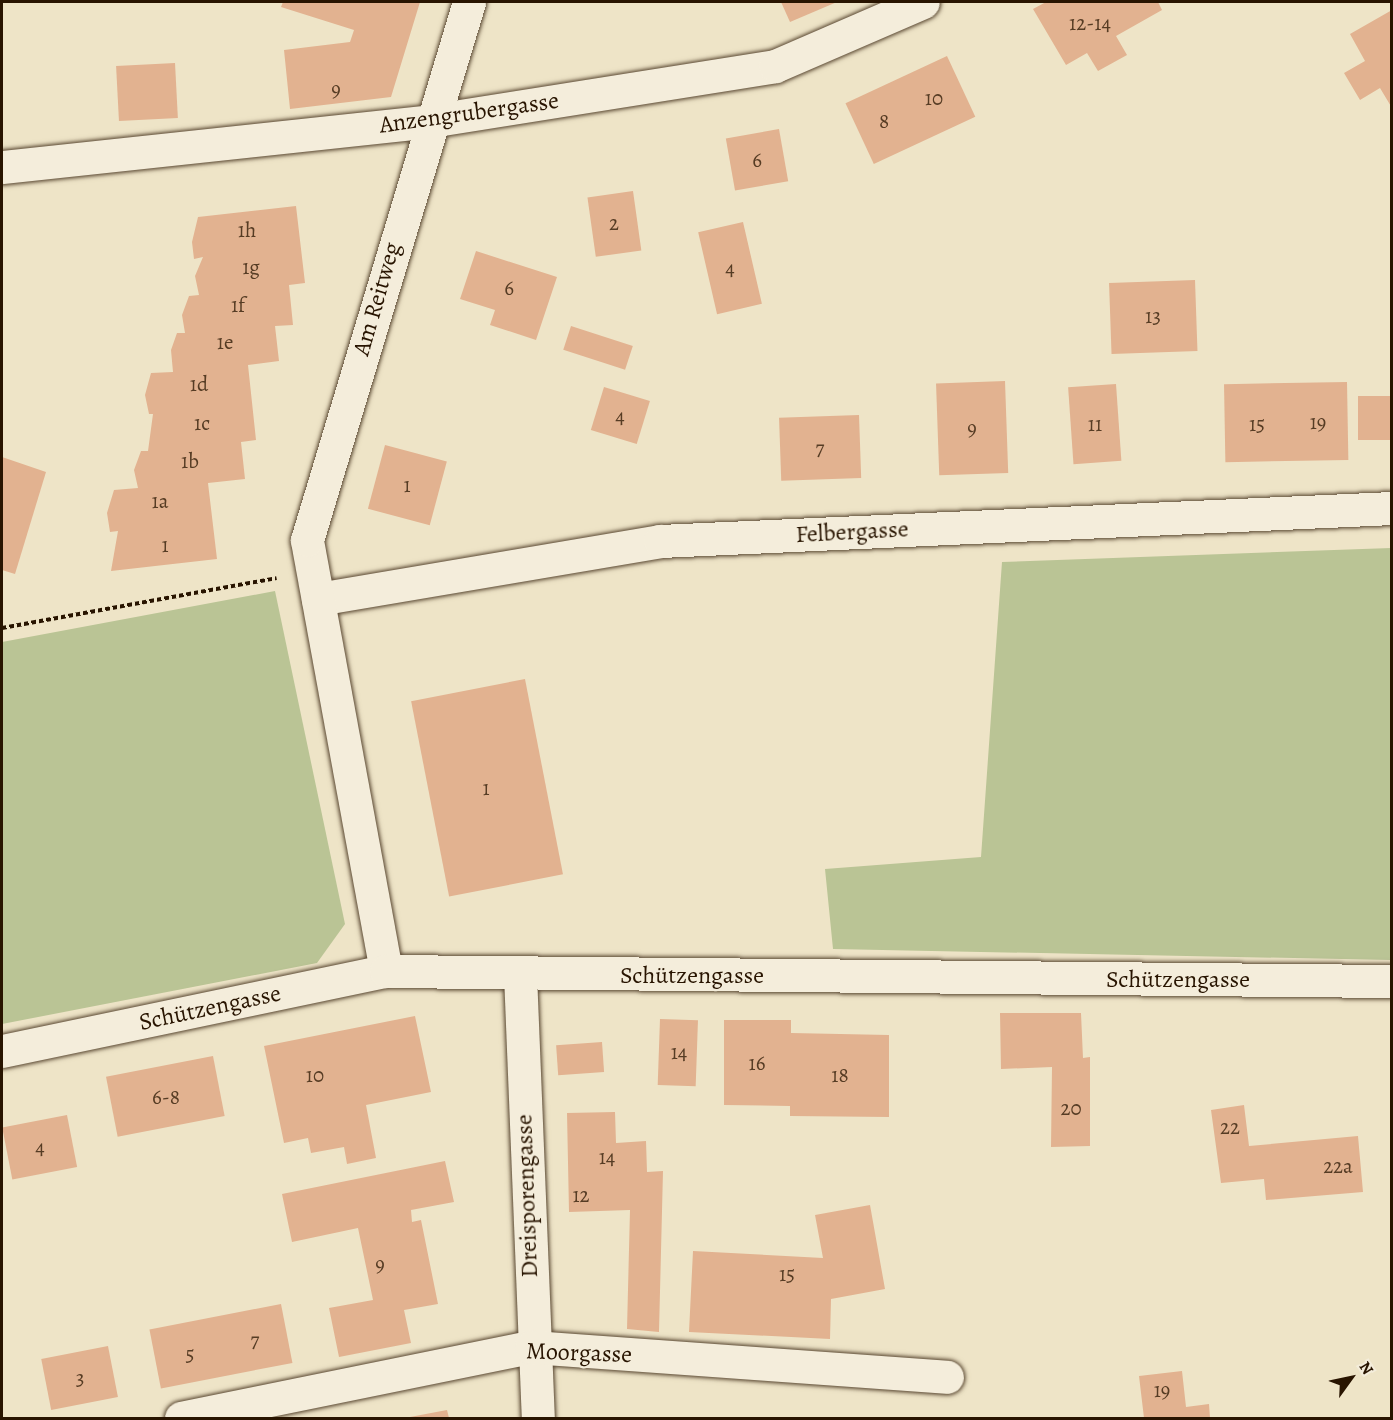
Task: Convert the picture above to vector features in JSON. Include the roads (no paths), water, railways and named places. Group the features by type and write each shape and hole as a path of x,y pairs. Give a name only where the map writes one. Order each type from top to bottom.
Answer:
{"street":[{"name":"Am Reitweg","path":"386,971 307,540 429,121 469,2"},
{"name":"Anzengrubergasse","path":"2,167 429,121 775,66 923,2"},
{"name":"Felbergasse","path":"315,585 660,541 1392,508"},
{"name":"Schützengasse","path":"2,1052 386,971 1392,981"},
{"name":"Dreisporengasse","path":"520,974 531,1347 538,1419"},
{"name":"Moorgasse","path":"181,1419 531,1347 947,1377"}]}
